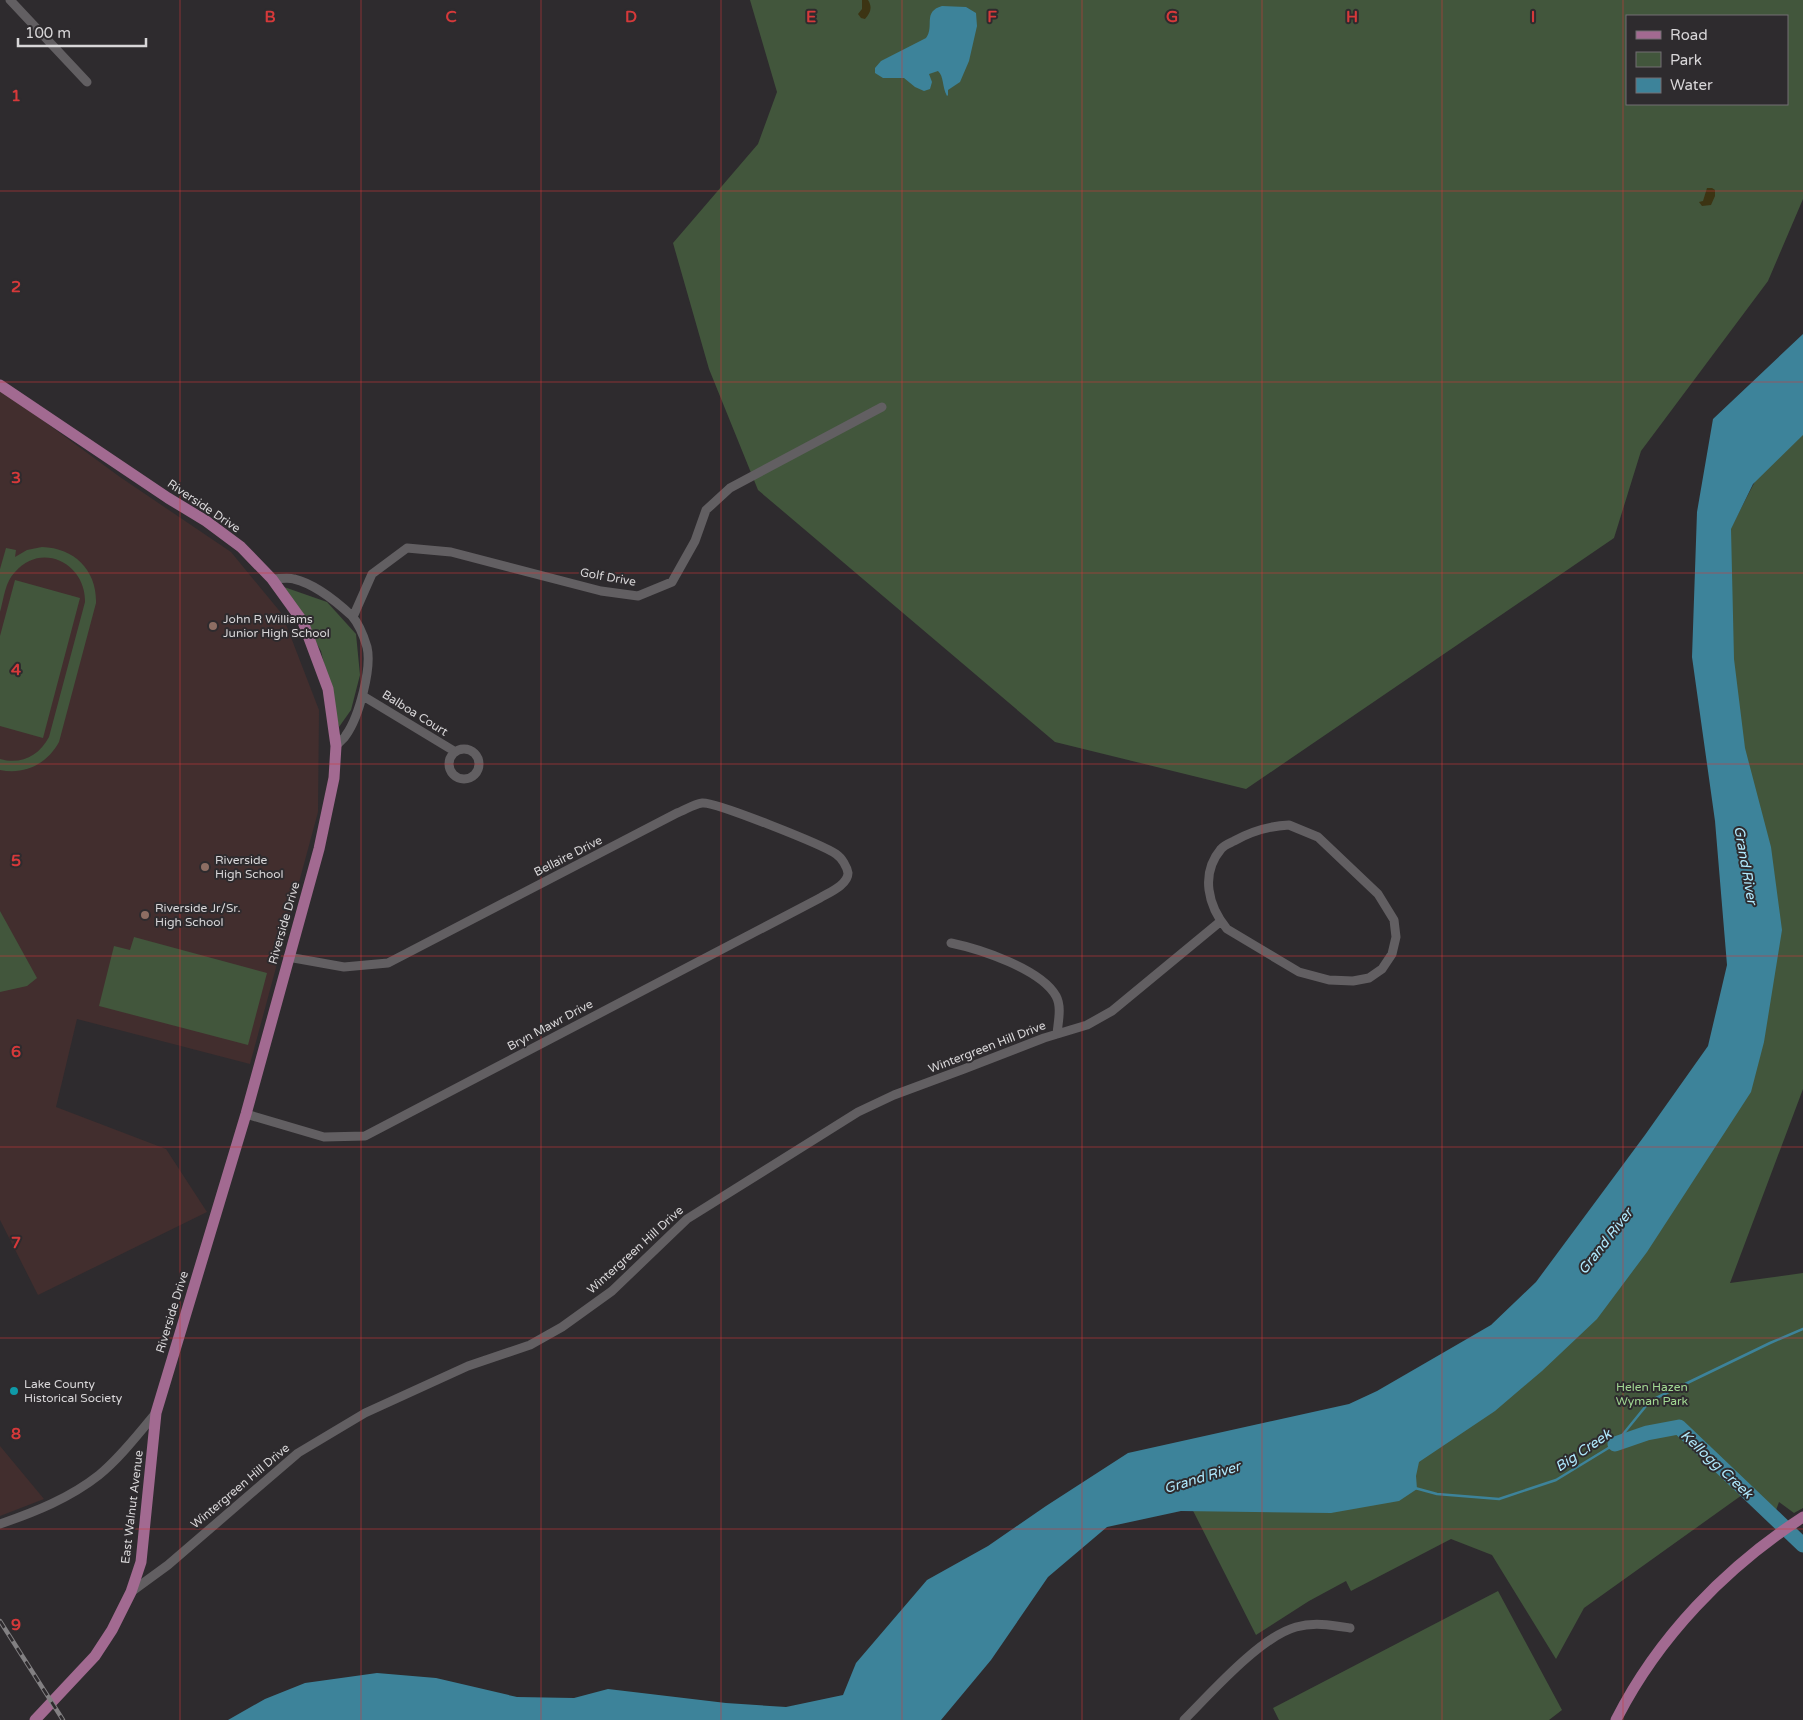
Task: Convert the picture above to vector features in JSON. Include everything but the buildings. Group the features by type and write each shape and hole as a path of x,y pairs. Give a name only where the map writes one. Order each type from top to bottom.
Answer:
{"main road":[{"name":"Riverside Drive","path":"0,385 168,498 206,521 241,547 272,579 303,622 328,689 336,746 334,778 319,849 246,1114 156,1413"},
{"name":"East Walnut Avenue","path":"35,1720 94,1656 112,1630 131,1592 141,1562 156,1413"},
{"path":"1616,1720 1666,1641 1695,1607 1735,1568 1759,1548 1803,1517"}],"street":[{"path":"10,0 87,82"},
{"name":"Golf Drive","path":"353,617 372,574 407,548 451,552 601,591 638,596 672,582 695,541 706,510 730,488 882,407"},
{"path":"272,579 294,579 312,586 353,617 362,632 367,648 368,668 363,696 347,734 336,746"},
{"name":"Balboa Court","path":"363,696 454,752"},
{"name":"Bellaire Drive","path":"288,957 344,967 388,963 677,813 701,803 720,806 836,854 843,861 848,872"},
{"path":"1289,825 1318,837 1378,894 1394,920 1396,937 1392,954 1382,969 1369,978 1353,981 1329,980 1299,972 1227,929 1221,922 1210,897 1208,885 1210,868 1222,848 1259,830 1273,826 1289,825"},
{"name":"Bryn Mawr Drive","path":"246,1114 324,1137 365,1136 820,898 841,885 848,872"},
{"name":"Wintergreen Hill Drive","path":"131,1592 168,1565 298,1453 365,1413 468,1366 530,1345 563,1327 612,1291 687,1219 858,1112 894,1095 1057,1034 1087,1025 1112,1011 1221,922"},
{"path":"951,943 978,949 1019,967 1044,982 1056,996 1058,1003 1057,1034"},
{"name":"Riverside Drive","path":"0,1524 33,1513 76,1491 99,1475 124,1451 156,1413"},
{"path":"1184,1720 1249,1656 1278,1635 1295,1627 1320,1623 1350,1628"}],"shaded area":[{"name":"Riverside Jr/Sr. High School","path":"0,389 120,477 231,552 282,614 319,710 318,812 250,1064 77,1019 56,1107 166,1149 207,1212 38,1295 0,1220"},
{"path":"0,1446 44,1499 0,1516"}],"green space":[{"path":"750,0 1803,0 1803,199 1768,281 1641,451 1614,538 1246,789 1055,742 758,490 709,369 673,243 758,144 777,92"},
{"name":"Helen Hazen Wyman Park","path":"1803,389 1803,1089 1730,1283 1803,1273 1803,1508 1794,1513 1779,1502 1775,1513 1749,1490 1584,1608 1556,1659 1492,1555 1451,1539 1351,1591 1346,1581 1309,1601 1256,1635 1180,1485 1506,1354 1742,1031 1723,543"},
{"path":"42,547 54,548 64,552 82,563 93,581 96,603 59,742 42,762 34,766 18,771 0,770 0,759 15,761 29,757 45,744 49,737 85,602 83,589 78,577 70,568 60,561 49,558 37,558 26,563 9,580 0,612 0,569 6,548 16,550 15,557 27,550"},
{"path":"15,580 80,598 43,738 0,726 0,636"},
{"path":"284,587 327,602 356,634 360,675 351,710 339,727 321,651"},
{"path":"0,911 37,978 27,986 0,992"},
{"path":"134,937 267,973 248,1045 99,1006 114,946 130,950"},
{"path":"1498,1591 1562,1710 1549,1720 1279,1720 1273,1708"}],"sand":[{"path":"862,0 868,0 871,8 865,19 861,18 858,14 862,9"},
{"path":"1707,188 1715,190 1715,196 1711,205 1702,206 1699,202 1703,201"}],"water":[{"path":"942,6 966,7 976,13 977,26 969,61 960,82 948,90 947,96 938,71 929,74 932,82 930,89 924,91 915,87 904,78 883,78 875,73 875,68 881,61 926,38 932,12"},
{"name":"Grand River","path":"1803,334 1803,435 1753,484 1731,529 1734,659 1745,748 1771,847 1782,930 1764,1042 1751,1092 1647,1252 1597,1319 1542,1371 1495,1411 1419,1462 1416,1476 1417,1489 1399,1501 1331,1513 1181,1511 1107,1527 1048,1577 991,1660 941,1720 228,1720 265,1699 305,1683 377,1673 436,1678 517,1697 574,1698 608,1689 726,1703 786,1707 843,1695 856,1663 927,1580 988,1546 1128,1453 1349,1404 1377,1391 1491,1325 1536,1282 1645,1135 1708,1046 1727,965 1715,821 1692,657 1697,512 1713,419"}],"waterway":[{"name":"Big Creek","path":"1415,1488 1437,1494 1499,1499 1556,1480 1615,1444 1650,1401 1803,1329"},
{"name":"Kellogg Creek","path":"1615,1444 1647,1433 1679,1427 1803,1545"}],"railway":[{"path":"0,1621 63,1720"}],"place":[{"name":"John R Williams Junior High School","path":"213,626"},
{"name":"Riverside High School","path":"205,867"},
{"name":"Riverside Jr/Sr. High School","path":"145,915"},
{"name":"Lake County Historical Society","path":"14,1391"}]}
